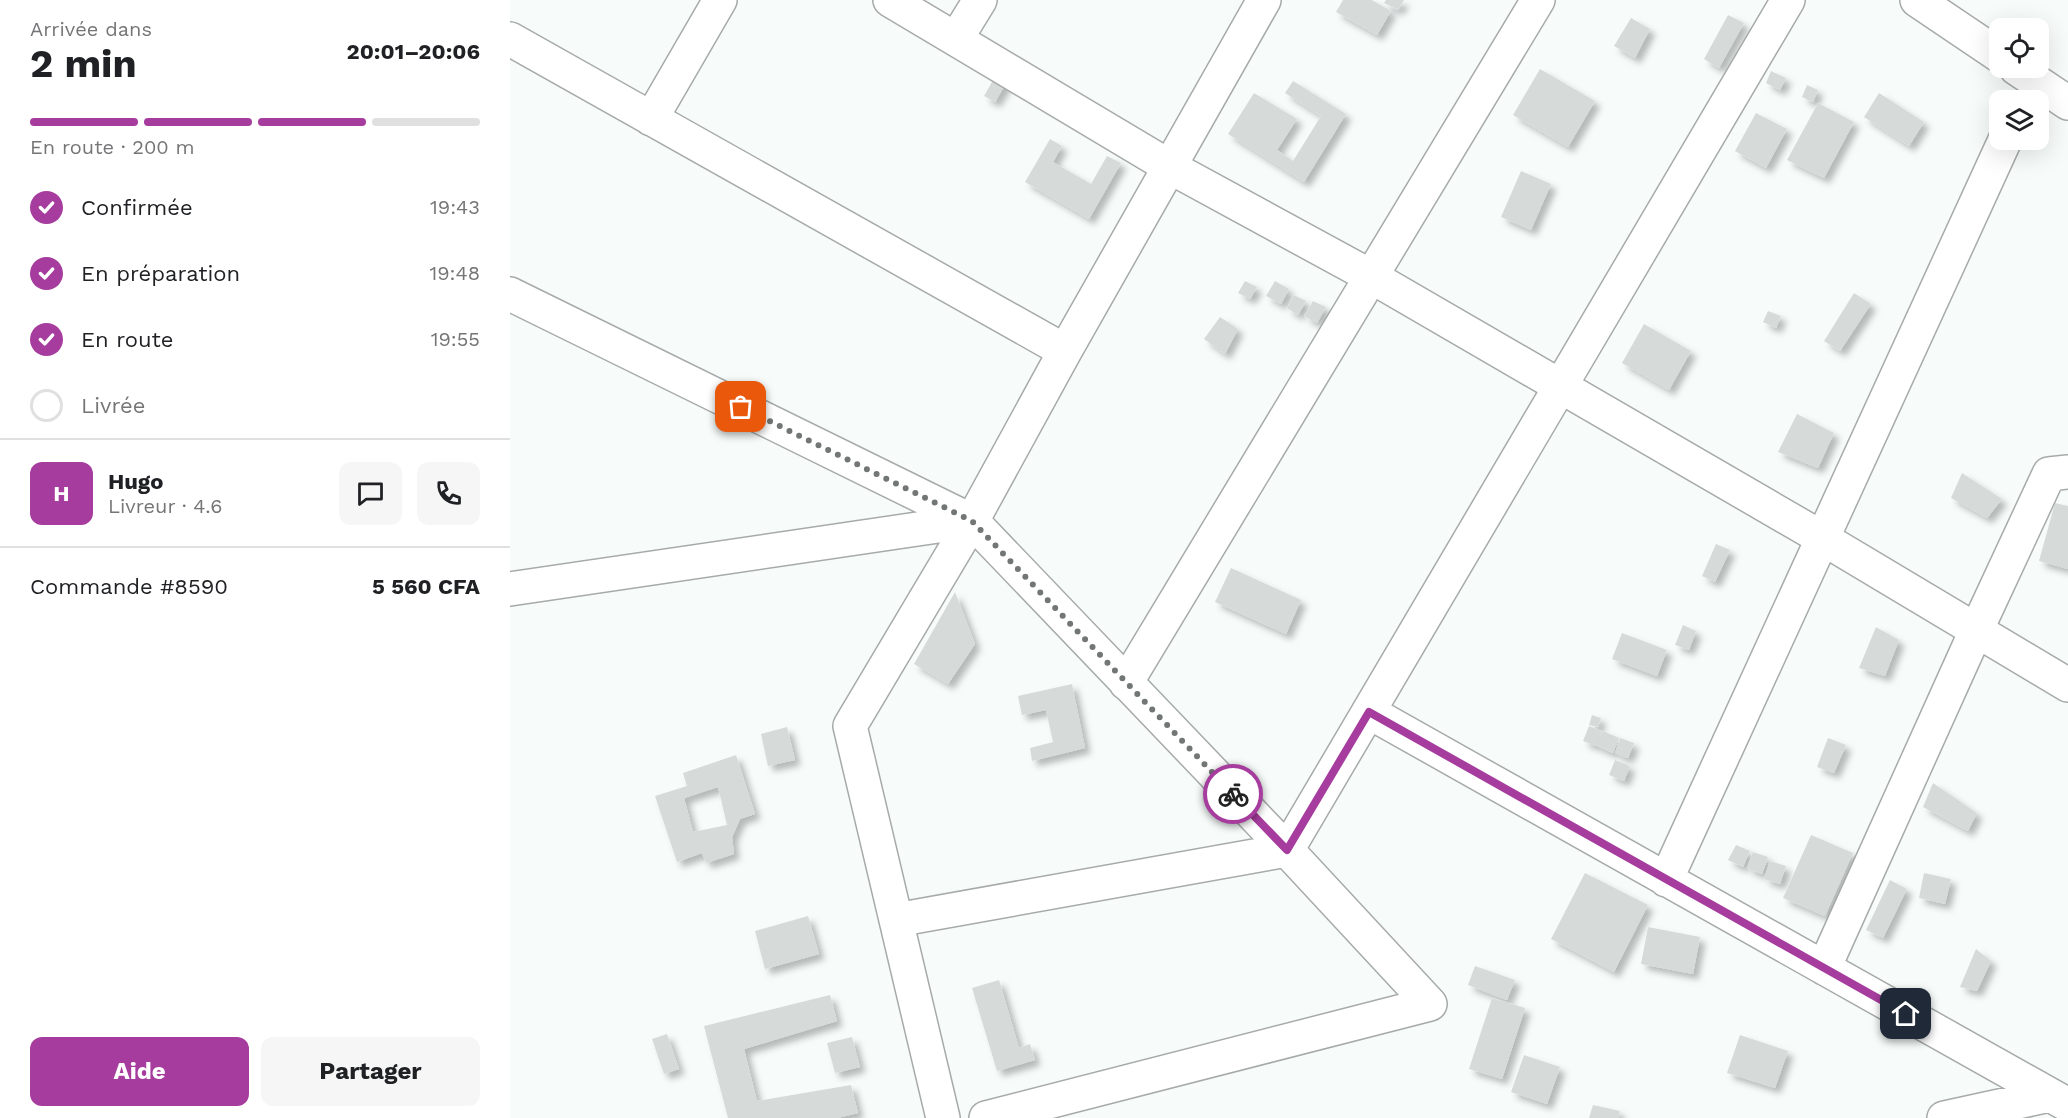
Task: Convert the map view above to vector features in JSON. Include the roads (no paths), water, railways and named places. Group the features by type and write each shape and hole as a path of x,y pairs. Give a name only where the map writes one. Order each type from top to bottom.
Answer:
{"street":[{"path":"651,118 720,0"},
{"path":"890,0 1170,167 1372,278 1560,386 2068,685"},
{"path":"956,39 980,0"},
{"path":"943,1118 850,726 972,521 1065,351 1264,0"},
{"path":"1126,683 1539,0"},
{"path":"896,920 1287,850 1788,0"},
{"path":"1917,0 1989,49"},
{"path":"510,39 1065,351"},
{"path":"2024,82 2068,103"},
{"path":"1666,880 2000,150"},
{"path":"510,294 972,521 1287,850 1430,1004 986,1118"},
{"path":"1824,968 2049,474 2068,472"},
{"path":"510,589 972,521"},
{"path":"1369,712 2059,1100"},
{"path":"1944,1118 2059,1100"}]}
